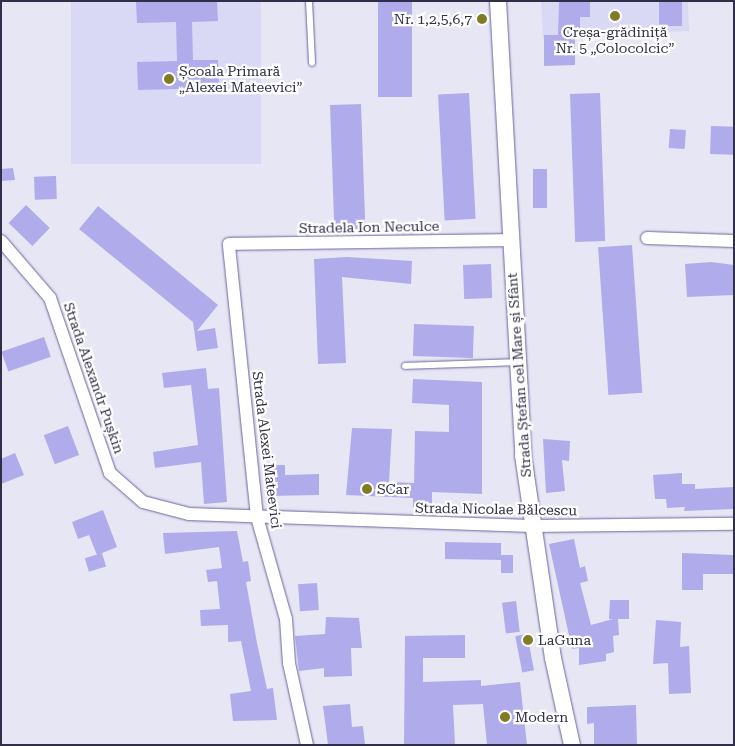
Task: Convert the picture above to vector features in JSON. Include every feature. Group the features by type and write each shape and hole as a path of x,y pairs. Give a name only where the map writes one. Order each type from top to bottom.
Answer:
{"main road":[{"name":"Strada Ștefan cel Mare și Sfânt","path":"498,1 517,362 531,526 572,745"}],"street":[{"path":"647,238 734,241"},
{"name":"Stradela Ion Neculce","path":"229,244 510,240"},
{"name":"Strada Alexandr Pușkin","path":"1,241 50,298 110,473 143,502 170,511 258,517"},
{"name":"Strada Alexei Mateevici","path":"229,244 258,517 282,602 289,663 307,745"},
{"name":"Strada Nicolae Bălcescu","path":"258,517 531,526 734,524"}],"lane":[{"path":"309,1 312,63"},
{"path":"405,366 517,362"}],"shaded area":[{"name":"Școala Primară „Alexei Mateevici”","path":"71,1 261,1 261,164 71,164"},
{"name":"Creșa-grădiniță Nr. 5 „Colocolcic”","path":"541,1 688,1 689,31 543,38"}],"building":[{"path":"136,1 217,1 218,21 192,22 193,60 218,60 219,88 138,90 137,62 177,61 176,22 137,23"},
{"path":"378,1 412,1 412,97 378,97"},
{"path":"559,1 590,1 590,17 580,17 580,33 575,33 575,65 544,66 544,35 558,35"},
{"path":"659,1 682,1 682,26 659,26"},
{"path":"469,93 476,219 445,220 438,95"},
{"path":"600,93 605,241 575,242 570,94"},
{"path":"361,104 365,229 334,230 330,105"},
{"path":"711,126 734,127 733,155 710,154"},
{"path":"670,129 686,130 685,149 669,148"},
{"path":"13,168 15,180 1,181 1,169"},
{"path":"533,169 547,169 547,208 533,208"},
{"path":"56,176 57,199 35,200 34,177"},
{"path":"26,205 50,228 32,246 9,223"},
{"path":"98,206 218,305 197,331 215,328 218,348 197,351 193,322 79,229"},
{"path":"632,245 642,393 608,395 598,247"},
{"path":"347,257 412,261 411,284 342,277 346,363 318,364 314,259"},
{"path":"711,262 734,265 734,295 687,297 685,264"},
{"path":"491,264 492,298 464,299 463,265"},
{"path":"414,324 474,326 473,358 413,356"},
{"path":"44,337 51,357 8,372 1,352"},
{"path":"206,368 208,389 219,388 227,502 204,504 201,462 155,468 153,452 198,445 191,385 164,388 162,373"},
{"path":"413,379 482,382 482,494 432,492 432,509 413,509 413,498 346,495 352,428 392,429 389,482 414,483 415,431 449,432 449,405 412,403"},
{"path":"68,426 79,455 55,464 44,435"},
{"path":"543,439 570,441 569,461 562,460 565,491 546,493"},
{"path":"15,453 24,475 1,484 1,459"},
{"path":"267,465 285,465 285,475 319,474 319,495 268,496"},
{"path":"682,473 682,484 695,484 695,489 734,487 734,509 684,511 685,507 667,508 666,499 655,499 653,475"},
{"path":"103,510 117,547 97,555 89,535 78,539 72,522"},
{"path":"237,531 243,562 248,561 251,581 246,582 257,643 267,689 273,688 277,720 233,721 230,694 251,691 241,641 228,642 228,625 201,626 200,610 220,609 217,581 208,582 206,570 222,568 219,547 165,554 163,533"},
{"path":"574,539 580,568 585,566 588,581 580,583 591,625 613,619 609,619 610,600 629,600 629,619 618,619 619,635 613,636 614,652 606,654 606,661 579,665 579,648 572,649 549,544"},
{"path":"445,542 501,543 501,555 513,555 513,573 501,573 501,560 445,559"},
{"path":"102,553 106,566 89,572 85,558"},
{"path":"682,553 734,555 734,574 703,574 703,590 682,590"},
{"path":"317,583 319,610 300,611 298,584"},
{"path":"516,601 520,632 506,633 502,603"},
{"path":"326,617 359,618 362,648 351,648 352,676 324,677 324,668 299,671 295,636 325,634"},
{"path":"656,620 681,622 680,647 689,646 691,693 669,694 668,663 653,664"},
{"path":"527,634 534,670 522,673 515,636"},
{"path":"465,635 465,658 423,658 423,682 481,680 481,686 520,682 527,745 487,745 483,704 453,705 455,745 404,745 405,636"},
{"path":"350,704 352,727 363,726 365,745 328,745 323,706"},
{"path":"636,705 637,745 594,745 594,723 587,724 587,707"}],"place":[{"name":"Creșa-grădiniță Nr. 5 „Colocolcic”","path":"615,16"},
{"name":"Nr. 1,2,5,6,7","path":"482,19"},
{"name":"Școala Primară „Alexei Mateevici”","path":"169,79"},
{"name":"SCar","path":"367,489"},
{"name":"LaGuna","path":"528,640"},
{"name":"Modern","path":"505,717"}]}
